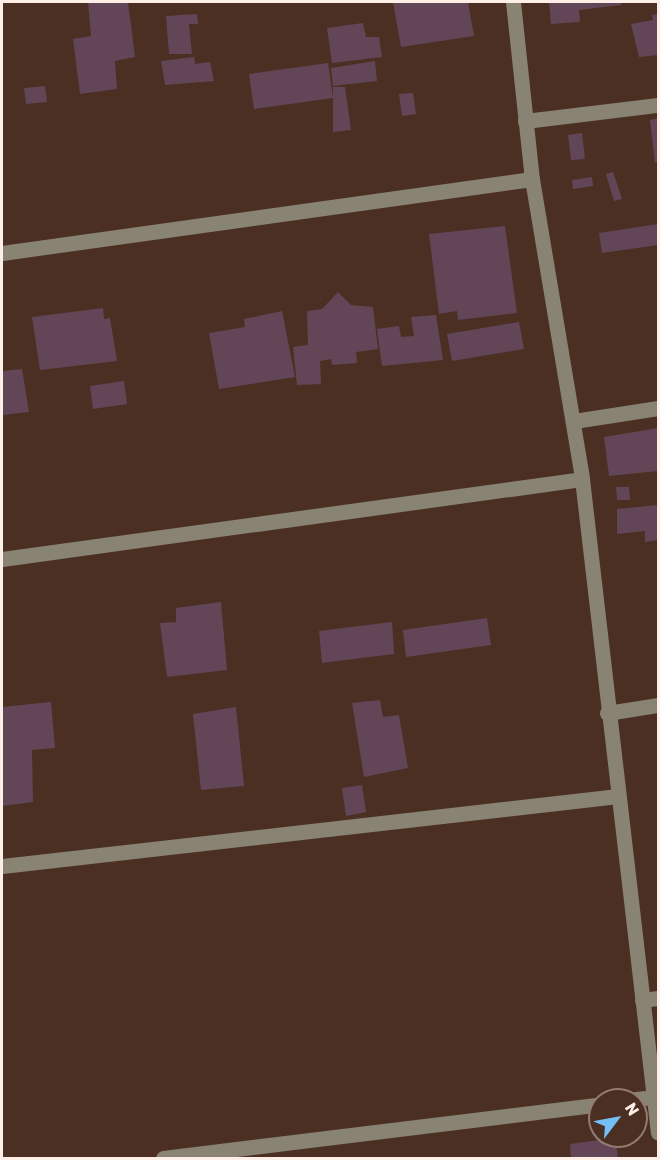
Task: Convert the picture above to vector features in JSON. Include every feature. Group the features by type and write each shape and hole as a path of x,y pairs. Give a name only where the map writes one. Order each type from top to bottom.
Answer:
{"street":[{"path":"513,2 532,179 582,479 607,713 658,1133"},
{"path":"525,121 658,105"},
{"path":"2,253 532,179"},
{"path":"574,421 658,408"},
{"path":"2,559 582,479"},
{"path":"607,713 658,705"},
{"path":"2,866 618,796"},
{"path":"642,1000 658,998"},
{"path":"648,1098 654,1097"},
{"path":"163,1158 588,1105"}],"building":[{"path":"88,2 128,2 135,57 115,61 117,89 80,94 73,39 91,36"},
{"path":"393,2 468,2 474,36 401,47"},
{"path":"549,2 620,2 621,5 579,10 580,22 551,24"},
{"path":"197,14 198,24 189,24 192,54 169,54 166,16"},
{"path":"658,14 658,55 639,57 631,24 653,20 652,15"},
{"path":"363,23 366,37 379,37 382,57 332,63 327,28"},
{"path":"194,57 195,64 210,62 214,81 165,85 161,61"},
{"path":"375,61 377,81 333,86 331,68"},
{"path":"328,63 333,98 254,109 249,74"},
{"path":"45,86 47,102 26,104 24,88"},
{"path":"333,87 345,87 351,130 333,132"},
{"path":"413,93 416,114 402,116 399,94"},
{"path":"658,118 658,162 655,163 650,120"},
{"path":"582,133 585,159 571,160 568,135"},
{"path":"613,172 622,199 614,201 606,174"},
{"path":"592,177 593,186 573,189 572,180"},
{"path":"658,224 658,245 602,253 599,233"},
{"path":"505,226 517,313 458,320 457,311 439,314 429,234"},
{"path":"338,292 351,305 373,307 378,349 356,352 357,363 332,365 331,359 320,361 321,384 297,385 293,347 308,345 307,311 322,309"},
{"path":"103,308 104,319 110,318 117,361 40,370 32,317"},
{"path":"282,311 295,377 219,389 209,333 245,327 244,319"},
{"path":"436,315 443,360 382,366 377,329 399,326 401,337 414,336 411,317"},
{"path":"519,322 524,349 452,361 447,334"},
{"path":"22,369 29,412 2,415 2,371"},
{"path":"124,381 127,404 93,409 90,386"},
{"path":"658,428 658,471 609,476 604,437"},
{"path":"616,487 629,487 630,500 617,500"},
{"path":"658,505 658,540 645,542 645,531 617,534 617,509"},
{"path":"221,602 227,670 167,677 160,623 176,622 176,608"},
{"path":"487,618 491,645 406,657 403,630"},
{"path":"392,622 394,654 322,663 319,631"},
{"path":"380,700 383,717 399,715 408,768 364,777 352,703"},
{"path":"51,702 55,748 32,750 33,802 2,806 2,707"},
{"path":"236,707 244,786 201,790 193,714"},
{"path":"362,785 366,812 346,816 342,788"},
{"path":"588,1142 588,1148 616,1148 618,1158 571,1158 570,1144"}]}
